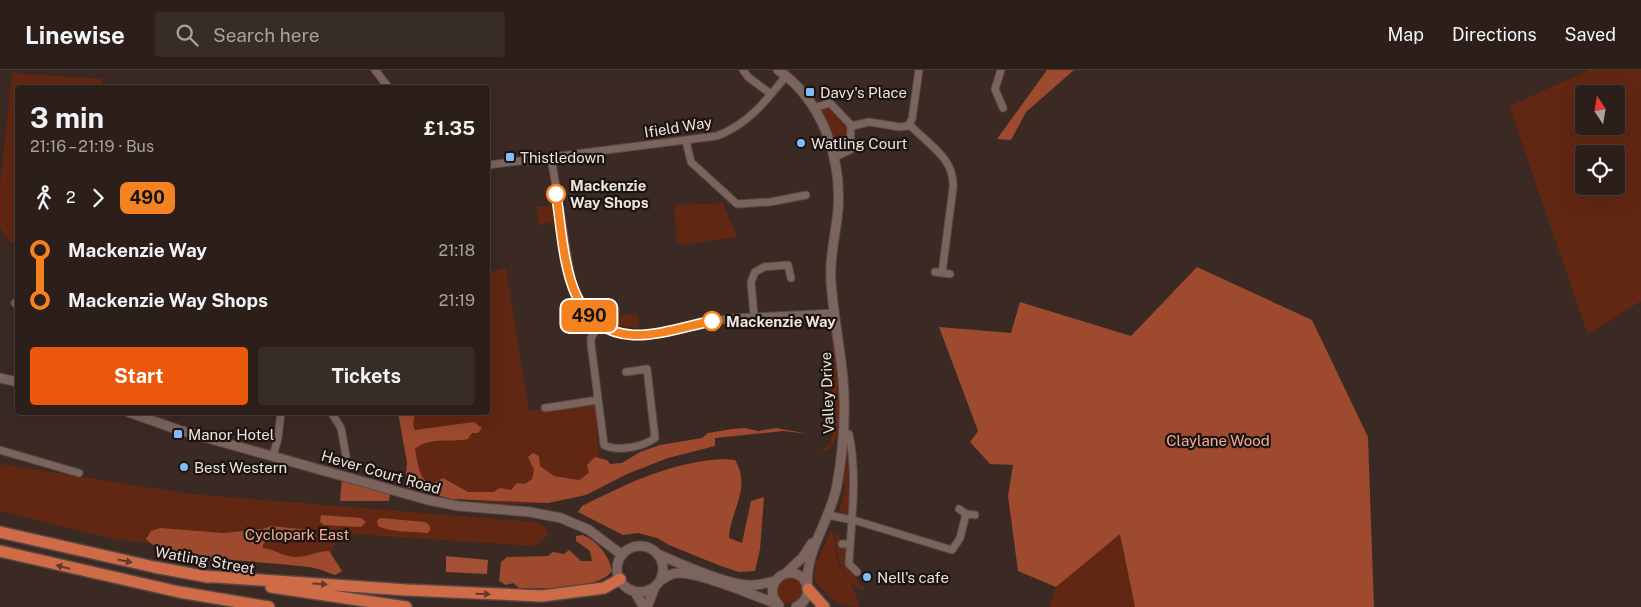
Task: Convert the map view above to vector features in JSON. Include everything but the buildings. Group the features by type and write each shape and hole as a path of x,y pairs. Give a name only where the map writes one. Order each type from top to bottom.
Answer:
{"highway":[{"name":"Watling Street","path":"0,532 134,563 202,576 406,607"},
{"path":"0,551 179,592 269,607"},
{"path":"202,576 446,592 542,596 574,594 604,588 620,579"},
{"path":"808,589 824,607"},
{"path":"179,592 228,607"}],"street":[{"path":"375,70 387,85"},
{"path":"743,70 748,77 772,94"},
{"name":"Valley Drive","path":"778,70 786,76 814,108 828,136 835,158 839,197 830,274 843,381 842,432 837,485 828,515 808,564 808,589"},
{"path":"852,126 869,122 900,127 909,124 913,117 919,70"},
{"path":"1001,70 995,87 1003,108"},
{"name":"Ifield Way","path":"490,165 714,137 733,129 750,118 786,76"},
{"path":"814,108 830,103 852,126 850,150 835,158"},
{"path":"909,124 943,157 952,174 953,191 942,273"},
{"path":"686,141 692,162 737,204 770,202 806,195"},
{"path":"551,157 572,289 580,306 599,324 615,332 640,335 713,321 754,316 835,314"},
{"path":"754,316 751,282 755,272 764,267 786,265 789,267 790,278"},
{"path":"599,324 591,338 591,344 604,445 612,449 647,444 655,438 647,369 626,372"},
{"path":"0,378 15,381"},
{"path":"545,408 598,400"},
{"name":"Hever Court Road","path":"138,415 273,456 444,504 530,512 561,518 589,530 622,555"},
{"path":"273,456 278,438 281,415"},
{"path":"332,415 341,428 346,456"},
{"path":"842,432 850,434 853,459 854,487 846,544 849,564 857,572"},
{"path":"0,450 78,473"},
{"path":"959,509 966,514 975,514"},
{"path":"828,515 851,519 952,550 960,538 966,514"},
{"name":"Valley Drive","path":"775,580 794,566 819,536"},
{"path":"658,554 663,567 658,584 646,607 634,591 623,584 617,567 622,555 633,547 640,546 653,550 681,565 746,585 760,585 775,580"},
{"path":"634,591 648,590 670,574 680,572 716,582 781,606"},
{"path":"785,573 791,572 800,576 808,589 806,598 796,607"},
{"path":"775,580 772,594 781,606"}],"green space":[{"path":"1047,70 1074,70 1026,112 1011,140 997,139"},
{"path":"1590,70 1641,70 1641,301 1588,335 1509,106"},
{"path":"12,73 103,79 102,85 15,85 15,244 9,242 0,228 0,186"},
{"path":"827,105 849,126 847,150 840,151 837,149 822,113 822,108"},
{"path":"723,203 737,237 681,245 677,243 674,205"},
{"path":"551,205 554,222 539,225 536,207"},
{"name":"Claylane Wood","path":"1197,267 1312,320 1368,437 1374,607 1135,607 1120,534 1056,587 1018,571 1008,496 1013,465 990,464 970,442 978,431 939,327 1011,333 1020,302 1131,336"},
{"path":"506,268 529,411 595,403 602,486 580,495 556,501 531,503 479,501 405,487 407,462 398,415 490,415 490,272"},
{"path":"637,313 639,328 619,326 600,318"},
{"path":"829,321 832,324 839,388 839,424 836,438 831,447 817,452 830,445 836,418 835,421 831,418 834,359"},
{"path":"398,415 415,415 413,426 415,430 474,422 482,428 478,433 472,433 468,439 434,441 415,449 421,474 426,482 430,485 443,478 468,492 493,492 500,488 511,490 517,483 525,484 532,479 534,470 528,457 533,453 539,456 540,466 554,476 579,480 589,473 587,465 595,457 607,460 610,464 622,463 640,452 660,445 702,438 708,433 745,428 758,431 776,428 809,434 784,431 715,438 715,446 668,458 627,474 586,495 548,503 452,499 405,487 407,462"},
{"path":"847,439 851,456 850,511 845,514 839,511 846,484 842,483"},
{"path":"723,459 735,460 740,470 741,480 741,490 729,538 742,543 751,501 764,497 760,549 755,571 739,572 718,565 669,545 657,538 638,533 623,535 578,512 582,506 650,475 686,464"},
{"name":"Cyclopark East","path":"0,464 191,494 535,522 542,525 549,534 534,546 338,533 328,568 155,547 149,543 117,540 0,511"},
{"path":"342,479 390,494 389,501 340,501"},
{"path":"321,515 361,518 366,522 361,527 324,525 320,522"},
{"path":"381,518 425,522 430,526 430,531 427,533 395,531 383,528 378,526 377,520"},
{"path":"271,526 311,530 315,538 293,534 288,537 275,533 263,544 263,548 293,557 329,551 342,571 335,575 314,568 198,556 174,552 156,546 146,539 151,531 160,528 223,533 263,529"},
{"path":"832,528 838,563 852,585 860,607 839,603 822,590 814,578 816,564"},
{"path":"835,532 841,540 841,546 847,550 848,570 859,581 859,585 863,587 863,590 849,581 844,574 838,557"},
{"path":"1120,533 1135,607 1049,607 1056,587"},
{"path":"583,535 598,545 611,565 612,571 605,577 582,585 555,588 519,588 513,583 506,585 499,581 501,562 507,557 548,556 553,552 564,554 569,550 581,561 592,561 590,551 576,541 576,536"},
{"path":"790,578 799,582 803,591 799,600 790,604 781,600 777,591 781,582"}],"shaded area":[{"path":"446,556 488,560 487,574 446,572"}],"bus line":[{"name":"490","path":"556,194 572,289 580,306 591,318 615,332 632,335 650,334 712,321"}],"place":[{"name":"Davy's Place","path":"810,92"},
{"name":"Watling Court","path":"801,143"},
{"name":"Thistledown","path":"510,157"},
{"name":"Mackenzie Way Shops","path":"556,194"},
{"name":"Mackenzie Way","path":"712,321"},
{"name":"Manor Hotel","path":"178,434"},
{"name":"Best Western","path":"184,467"},
{"name":"Nell's cafe","path":"867,577"}]}
